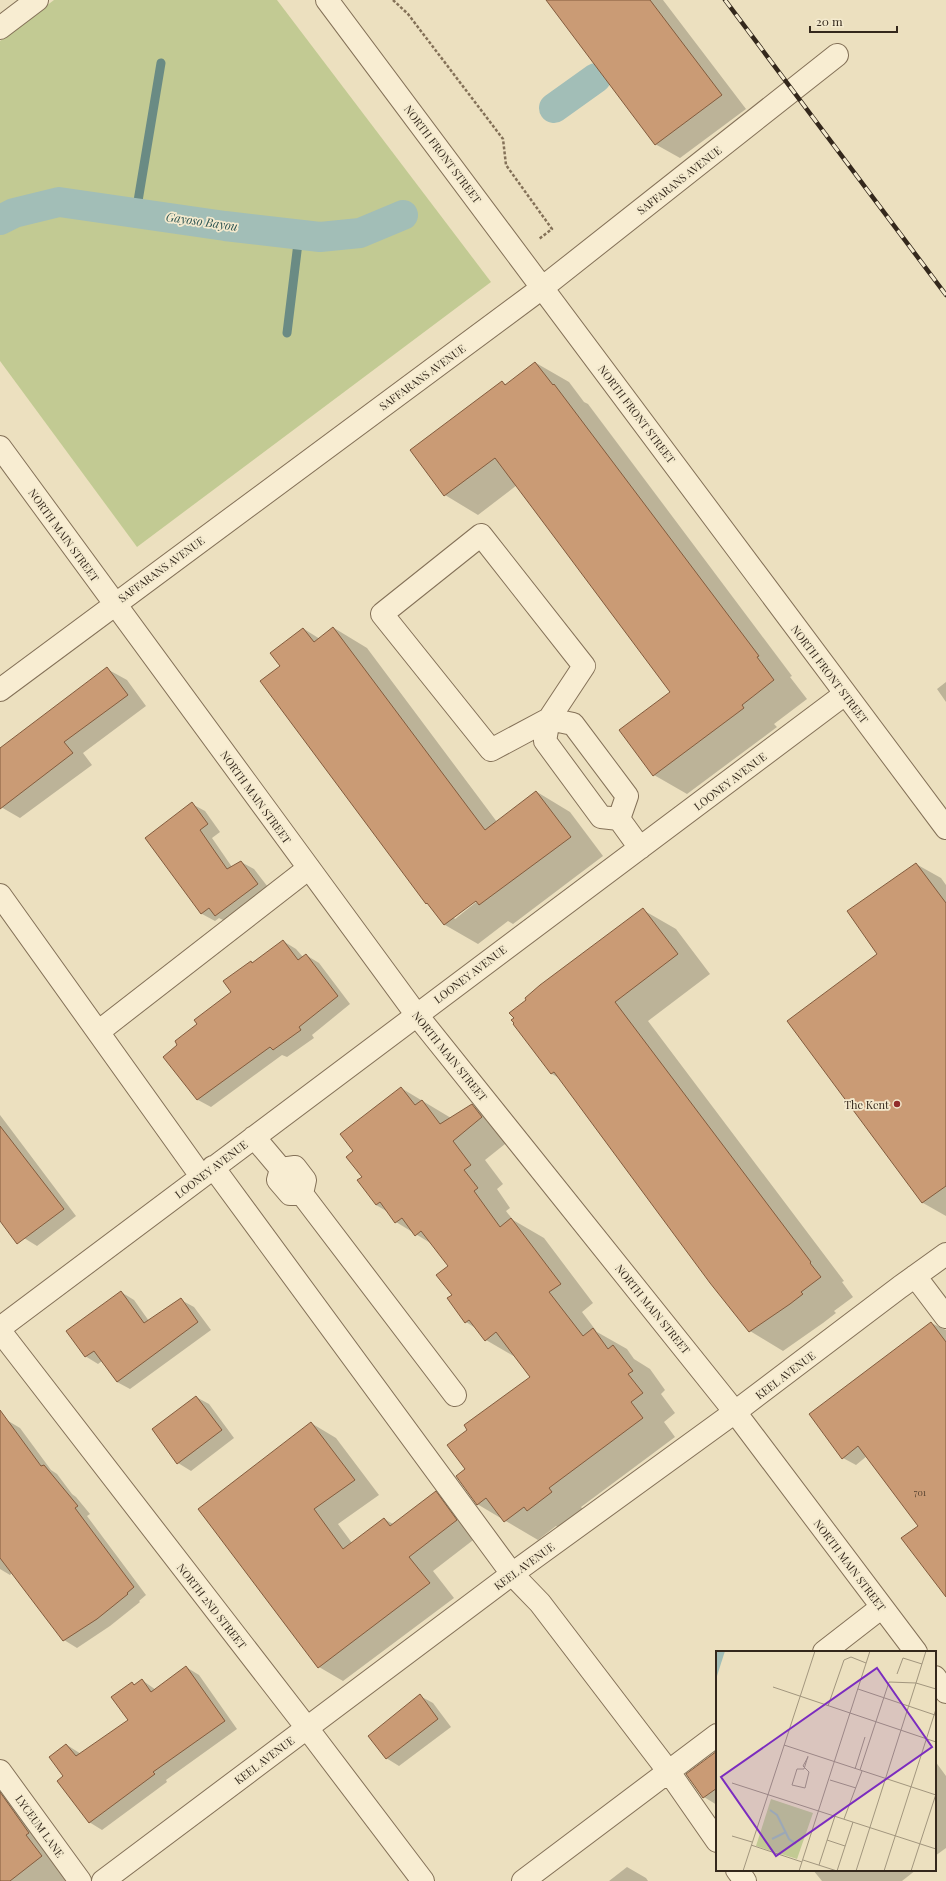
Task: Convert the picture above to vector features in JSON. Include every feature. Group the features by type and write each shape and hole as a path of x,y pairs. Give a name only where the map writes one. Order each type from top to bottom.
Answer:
{"street":[{"path":"0,28 37,0"},
{"name":"NORTH FRONT STREET","path":"328,0 946,828"},
{"name":"SAFFARANS AVENUE","path":"0,690 542,288 837,55"},
{"name":"NORTH MAIN STREET","path":"0,447 416,1014 735,1412 915,1651"},
{"path":"619,819 627,796 573,724 549,719 490,750 382,614 480,535 584,666 549,719 545,740 600,817 619,819 640,848"},
{"name":"LOONEY AVENUE","path":"0,1328 416,1014 845,694"},
{"path":"98,1032 308,868"},
{"path":"0,895 98,1032 207,1172 512,1574 540,1603 669,1772 716,1840"},
{"path":"254,1137 281,1169 295,1167 305,1180 302,1194 455,1394"},
{"name":"KEEL AVENUE","path":"103,1881 512,1574 735,1412 946,1254"},
{"path":"915,1276 946,1317"},
{"name":"NORTH 2ND STREET","path":"0,1331 307,1728 423,1881"},
{"path":"825,1651 882,1607"},
{"path":"936,1679 946,1692"},
{"path":"523,1881 716,1736"},
{"name":"LYCEUM LANE","path":"0,1771 80,1881"},
{"path":"738,1871 745,1881"}],"path":[{"path":"393,0 408,14 503,139 506,165 552,229 542,236"}],"green space":[{"path":"54,0 277,0 491,282 137,547 0,361 0,41"}],"building":[{"path":"546,0 650,0 722,95 655,145"},
{"path":"535,362 553,385 554,384 759,656 757,657 774,680 742,705 744,708 653,776 619,730 670,692 495,458 444,496 410,450 502,381 505,385"},
{"path":"333,627 485,830 536,791 571,837 479,905 476,901 444,925 427,903 426,904 260,681 280,666 270,653 303,628 314,642"},
{"path":"107,667 128,695 64,742 73,753 0,809 0,748"},
{"path":"192,802 208,824 200,830 227,869 241,861 258,884 215,916 209,908 201,914 145,838"},
{"name":"The Kent","path":"916,863 946,903 946,1186 922,1203 787,1021 877,954 847,911"},
{"path":"643,908 678,954 615,1002 821,1277 801,1292 803,1294 790,1304 749,1332 710,1283 554,1072 551,1074 513,1024 514,1023 511,1020 514,1018 509,1013 526,1000 525,998 540,985"},
{"path":"283,940 298,960 306,954 338,996 299,1027 301,1030 273,1050 270,1047 197,1100 163,1057 177,1045 175,1041 197,1024 194,1020 231,992 223,981 251,961 252,963"},
{"path":"401,1087 415,1105 422,1100 440,1124 472,1104 482,1117 453,1141 471,1165 464,1170 478,1188 474,1191 500,1227 511,1218 561,1284 549,1292 583,1336 593,1328 608,1349 613,1345 633,1371 628,1374 643,1393 631,1402 643,1418 549,1488 552,1492 527,1511 524,1507 504,1522 486,1498 477,1505 456,1476 465,1469 447,1445 467,1430 464,1425 530,1377 496,1332 485,1341 469,1320 465,1323 447,1298 452,1295 436,1275 448,1266 421,1231 415,1236 402,1218 395,1223 380,1202 376,1205 357,1180 362,1177 346,1157 353,1151 340,1134"},
{"path":"0,1126 64,1209 17,1244 0,1221"},
{"path":"121,1291 144,1323 181,1298 198,1322 117,1382 94,1351 85,1357 66,1331"},
{"path":"931,1322 946,1342 946,1597 901,1538 918,1526 858,1446 842,1459 809,1414"},
{"path":"196,1396 222,1430 177,1464 152,1429"},
{"path":"0,1410 41,1466 44,1465 78,1506 75,1508 134,1587 127,1593 128,1594 97,1619 63,1641 0,1558"},
{"path":"311,1422 355,1480 314,1509 343,1549 384,1518 390,1526 436,1491 457,1520 409,1557 430,1583 318,1668 198,1509"},
{"path":"186,1666 225,1721 153,1772 155,1774 89,1823 57,1781 63,1776 49,1757 66,1744 76,1756 128,1720 111,1697 132,1682 134,1685 142,1679 151,1692"},
{"path":"420,1694 438,1719 386,1759 368,1736"},
{"path":"716,1752 716,1789 703,1798 686,1774"},
{"path":"0,1792 29,1833 26,1835 42,1856 10,1881 0,1881"}],"waterway":[{"path":"136,213 161,63"},
{"name":"Gayoso Bayou","path":"554,108 596,78"},
{"name":"Gayoso Bayou","path":"0,220 14,213 59,202 225,226 320,237 360,233 403,215"},
{"path":"287,333 299,235"}],"railway":[{"path":"725,0 946,295"}],"place":[{"name":"The Kent","path":"897,1104"}]}
